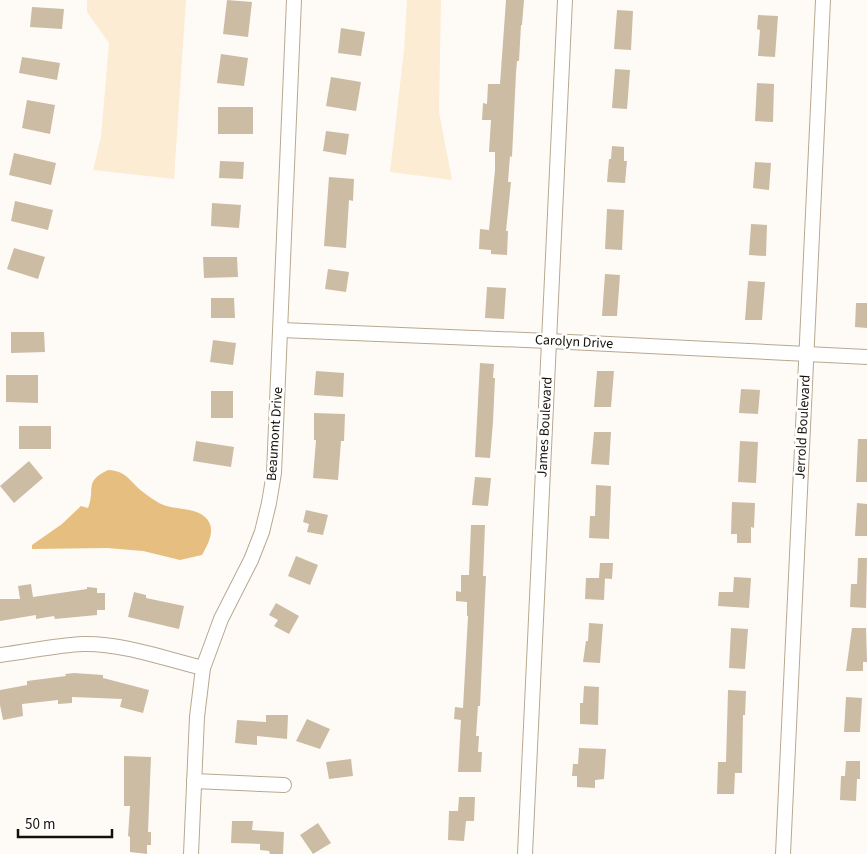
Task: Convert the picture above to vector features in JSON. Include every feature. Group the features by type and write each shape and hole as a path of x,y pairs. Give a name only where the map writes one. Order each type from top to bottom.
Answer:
{"street":[{"name":"Beaumont Drive","path":"191,854 198,696 203,668 221,619 251,560 262,532 274,473 294,0"},
{"name":"James Boulevard","path":"525,854 565,0"},
{"name":"Jerrold Boulevard","path":"783,854 823,0"},
{"name":"Carolyn Drive","path":"281,330 867,357"},
{"path":"0,655 73,645 94,645 119,648 203,668"},
{"path":"194,781 284,785"}],"shaded area":[{"path":"87,0 186,0 174,179 93,170 101,137 109,43 87,12"},
{"path":"407,0 441,0 439,112 452,180 390,172 404,50"},
{"path":"108,470 124,474 143,492 159,503 197,512 207,519 210,523 211,532 209,542 202,555 180,560 143,551 107,548 32,549 32,545 62,524 81,506 88,508 95,478"}],"building":[{"path":"227,0 252,2 248,37 223,34"},
{"path":"506,0 524,0 519,61 517,61 516,73 512,157 510,156 508,182 511,182 506,231 508,231 507,255 491,254 491,250 479,249 480,229 489,230 495,170 495,152 489,152 491,120 482,120 483,103 487,104 488,84 500,84"},
{"path":"32,7 64,9 62,29 30,27"},
{"path":"617,10 633,11 631,50 614,49"},
{"path":"758,15 778,16 775,57 758,56 760,30 757,29"},
{"path":"341,28 365,32 361,56 338,53"},
{"path":"221,54 248,58 244,86 217,83"},
{"path":"22,57 60,63 57,80 19,73"},
{"path":"615,69 630,70 627,109 612,108"},
{"path":"331,77 361,82 356,111 326,106"},
{"path":"757,83 774,84 773,122 755,121"},
{"path":"27,100 55,105 50,134 22,128"},
{"path":"218,107 253,107 253,134 218,134"},
{"path":"326,131 349,134 346,155 323,151"},
{"path":"612,146 624,147 624,161 627,161 625,183 607,182"},
{"path":"14,153 56,163 51,185 9,175"},
{"path":"220,161 244,162 243,179 219,178"},
{"path":"755,162 771,163 769,190 753,188"},
{"path":"329,177 354,179 353,201 349,200 346,248 324,246"},
{"path":"15,201 53,210 48,230 11,221"},
{"path":"212,203 241,205 239,228 211,226"},
{"path":"607,209 624,210 622,250 605,249"},
{"path":"751,224 767,225 766,256 749,255"},
{"path":"14,248 45,257 38,279 7,269"},
{"path":"203,257 237,257 238,277 204,278"},
{"path":"328,269 349,272 346,292 325,289"},
{"path":"605,274 620,275 617,316 602,316"},
{"path":"748,281 765,282 762,320 745,320"},
{"path":"487,287 506,288 504,319 485,318"},
{"path":"211,298 234,298 235,318 211,318"},
{"path":"856,303 867,303 867,328 855,327"},
{"path":"11,332 44,332 45,352 11,353"},
{"path":"213,340 236,343 233,365 210,362"},
{"path":"480,363 494,364 493,378 495,378 490,458 475,457"},
{"path":"316,371 344,373 343,397 314,395"},
{"path":"597,371 614,371 611,407 594,407"},
{"path":"6,375 38,375 38,403 6,402"},
{"path":"741,389 760,390 758,414 739,413"},
{"path":"211,391 233,391 233,418 211,418"},
{"path":"314,413 345,414 344,441 341,441 338,480 313,478 316,440 314,440"},
{"path":"19,426 51,426 51,449 19,449"},
{"path":"594,432 611,432 609,465 591,464"},
{"path":"858,439 867,439 867,482 856,482"},
{"path":"196,441 234,447 231,467 193,461"},
{"path":"740,441 758,442 756,483 738,482"},
{"path":"29,461 43,478 14,503 0,486"},
{"path":"475,477 491,478 488,506 472,505"},
{"path":"596,485 611,486 609,539 589,538 590,516 595,516"},
{"path":"732,502 755,503 754,528 751,527 751,543 737,543 737,534 731,534"},
{"path":"857,503 867,504 867,536 855,536"},
{"path":"306,510 328,515 323,535 307,532 309,524 303,522"},
{"path":"471,525 485,525 483,576 486,576 480,706 478,706 476,736 479,736 478,752 482,752 481,772 458,772 461,720 454,719 455,707 463,708 468,616 467,602 456,601 456,591 461,592 461,575 469,575"},
{"path":"296,556 318,565 310,585 288,576"},
{"path":"858,558 867,558 866,608 850,607 851,584 857,584"},
{"path":"600,563 613,563 612,579 599,578"},
{"path":"734,577 751,578 749,608 718,606 719,592 733,592"},
{"path":"586,578 605,578 604,600 585,599"},
{"path":"31,584 33,597 87,589 87,587 97,588 97,593 105,593 105,610 97,610 97,615 55,619 54,616 36,619 36,615 0,621 0,599 20,599 18,586"},
{"path":"134,592 146,595 146,598 184,606 179,629 128,617"},
{"path":"276,603 299,616 289,634 274,626 278,620 269,615"},
{"path":"589,623 603,624 600,663 583,662 586,641 588,641"},
{"path":"731,628 748,629 745,669 729,668"},
{"path":"852,628 866,628 867,662 863,662 863,671 846,671"},
{"path":"65,674 103,675 103,678 149,690 143,713 120,707 122,699 72,697 72,703 58,704 58,700 22,704 23,716 3,720 0,690 27,685 27,681 66,676"},
{"path":"584,686 599,687 598,725 580,724 580,703 583,703"},
{"path":"728,690 746,691 745,715 743,715 742,773 735,773 734,794 717,794 718,762 726,762"},
{"path":"846,697 862,698 860,732 844,732"},
{"path":"266,715 288,715 287,739 257,736 257,745 235,743 237,720 266,722"},
{"path":"307,719 330,729 320,749 296,741"},
{"path":"579,748 606,749 604,779 595,780 595,788 577,787 577,776 572,776 573,764 578,764"},
{"path":"124,756 151,757 148,832 151,832 151,845 147,845 147,854 130,852 130,837 128,836 130,806 124,806"},
{"path":"351,759 353,776 329,779 326,762"},
{"path":"846,761 860,761 860,779 857,779 856,801 840,800 841,776 845,776"},
{"path":"459,797 475,797 474,821 466,821 464,841 448,840 449,811 458,811"},
{"path":"232,821 253,821 252,830 284,832 283,854 270,854 269,851 260,850 260,844 231,843"},
{"path":"318,823 331,843 313,854 300,835"}]}
